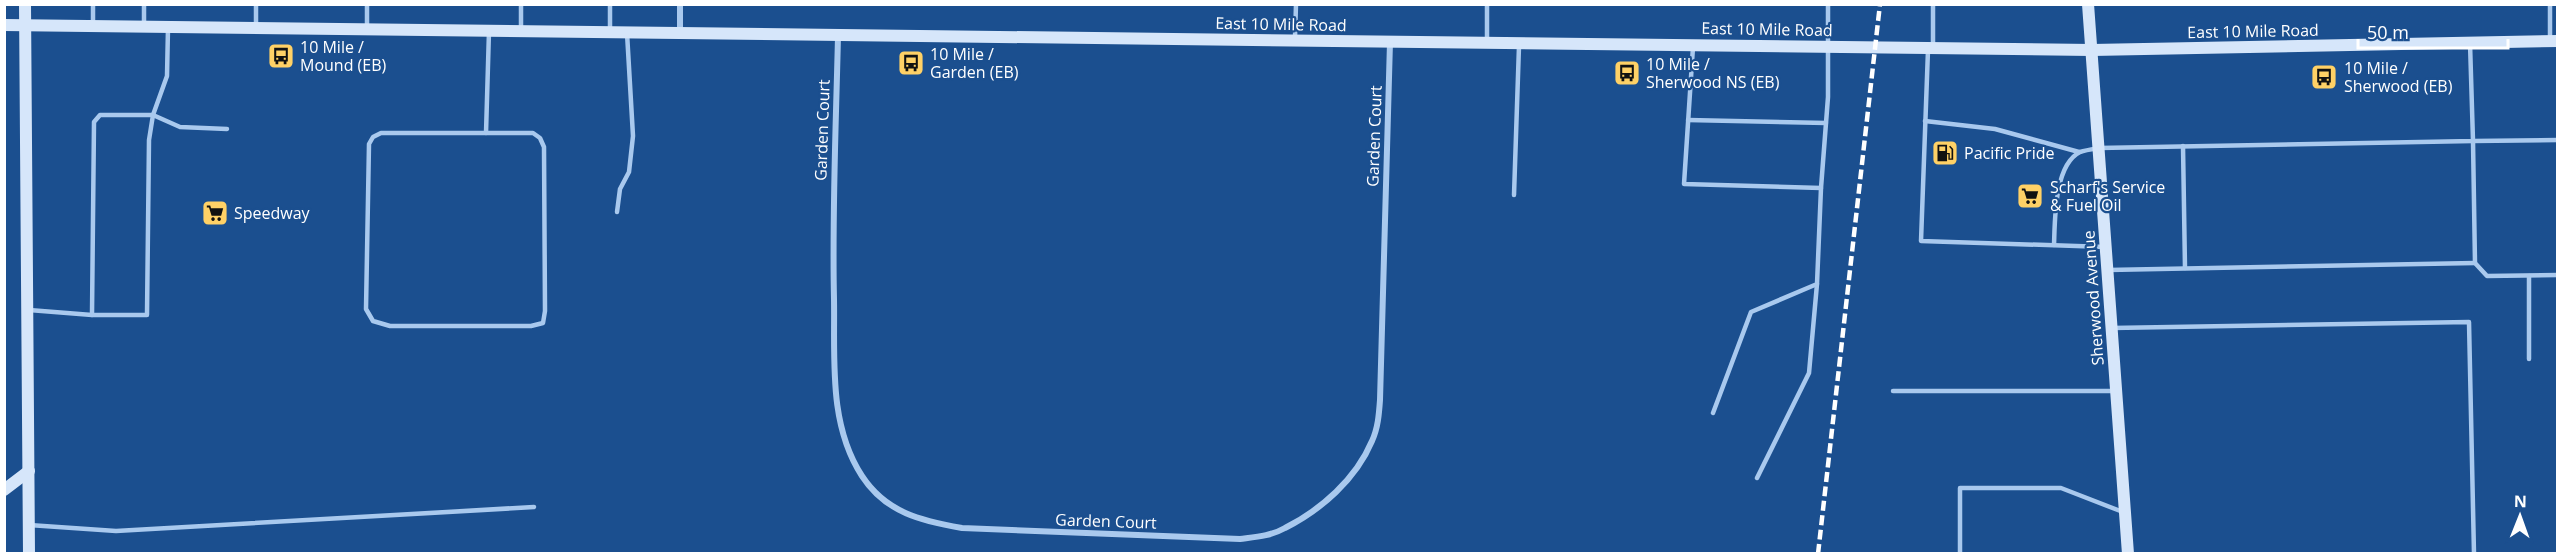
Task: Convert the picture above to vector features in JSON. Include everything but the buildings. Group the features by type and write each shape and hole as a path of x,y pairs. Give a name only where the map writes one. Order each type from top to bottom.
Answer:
{"main road":[{"path":"25,4 29,554"},
{"name":"Sherwood Avenue","path":"2088,4 2128,554"},
{"name":"East 10 Mile Road","path":"4,25 2092,50 2554,41"},
{"path":"4,490 29,471"}],"street":[{"path":"680,4 680,34"},
{"name":"Garden Court","path":"838,36 832,234 836,400 845,445 862,477 884,501 920,521 962,528 1240,539 1264,536 1284,529 1328,500 1358,466 1372,441 1378,422 1390,42"}],"lane":[{"path":"93,4 93,25"},
{"path":"144,4 144,25"},
{"path":"256,4 256,27"},
{"path":"367,4 367,28"},
{"path":"520,31 521,4"},
{"path":"610,4 610,33"},
{"path":"1295,41 1296,4"},
{"path":"1487,4 1487,43"},
{"path":"1757,478 1809,373 1817,284 1826,123 1828,4"},
{"path":"1933,4 1925,121 1921,241 2106,247"},
{"path":"2550,4 2554,41"},
{"path":"29,310 92,315 147,315 149,140 153,115 167,76 169,26"},
{"path":"486,133 489,31"},
{"path":"617,212 620,189 629,172 633,136 627,33"},
{"path":"1514,195 1519,43"},
{"path":"2470,43 2475,263 2487,276 2558,275"},
{"path":"1693,44 1684,183 1821,188"},
{"path":"92,315 94,123 100,115 153,115 180,127 227,129"},
{"path":"1688,120 1826,123"},
{"path":"1925,121 1995,129 2079,153"},
{"path":"381,133 486,133 532,134 540,138 544,147 545,311 543,322 531,326 390,326 373,321 366,309 369,144 373,137 381,133"},
{"path":"2054,245 2057,198 2065,168 2079,153 2099,147 2558,140"},
{"path":"2183,146 2185,268"},
{"path":"2108,270 2475,263"},
{"path":"2529,276 2529,359"},
{"path":"1713,413 1750,312 1817,284"},
{"path":"2112,328 2469,322 2474,554"},
{"path":"1893,391 2117,391"},
{"path":"1960,554 1960,488 2061,488 2126,513"},
{"path":"29,525 116,531 534,507"}],"railway":[{"path":"1818,554 1880,4"}],"place":[{"name":"10 Mile / Mound (EB)","path":"281,56"},
{"name":"10 Mile / Garden (EB)","path":"911,63"},
{"name":"10 Mile / Sherwood NS (EB)","path":"1627,73"},
{"name":"10 Mile / Sherwood (EB)","path":"2324,77"},
{"name":"Pacific Pride","path":"1945,153"},
{"name":"Scharf's Service & Fuel Oil","path":"2030,196"},
{"name":"Speedway","path":"215,213"}]}
